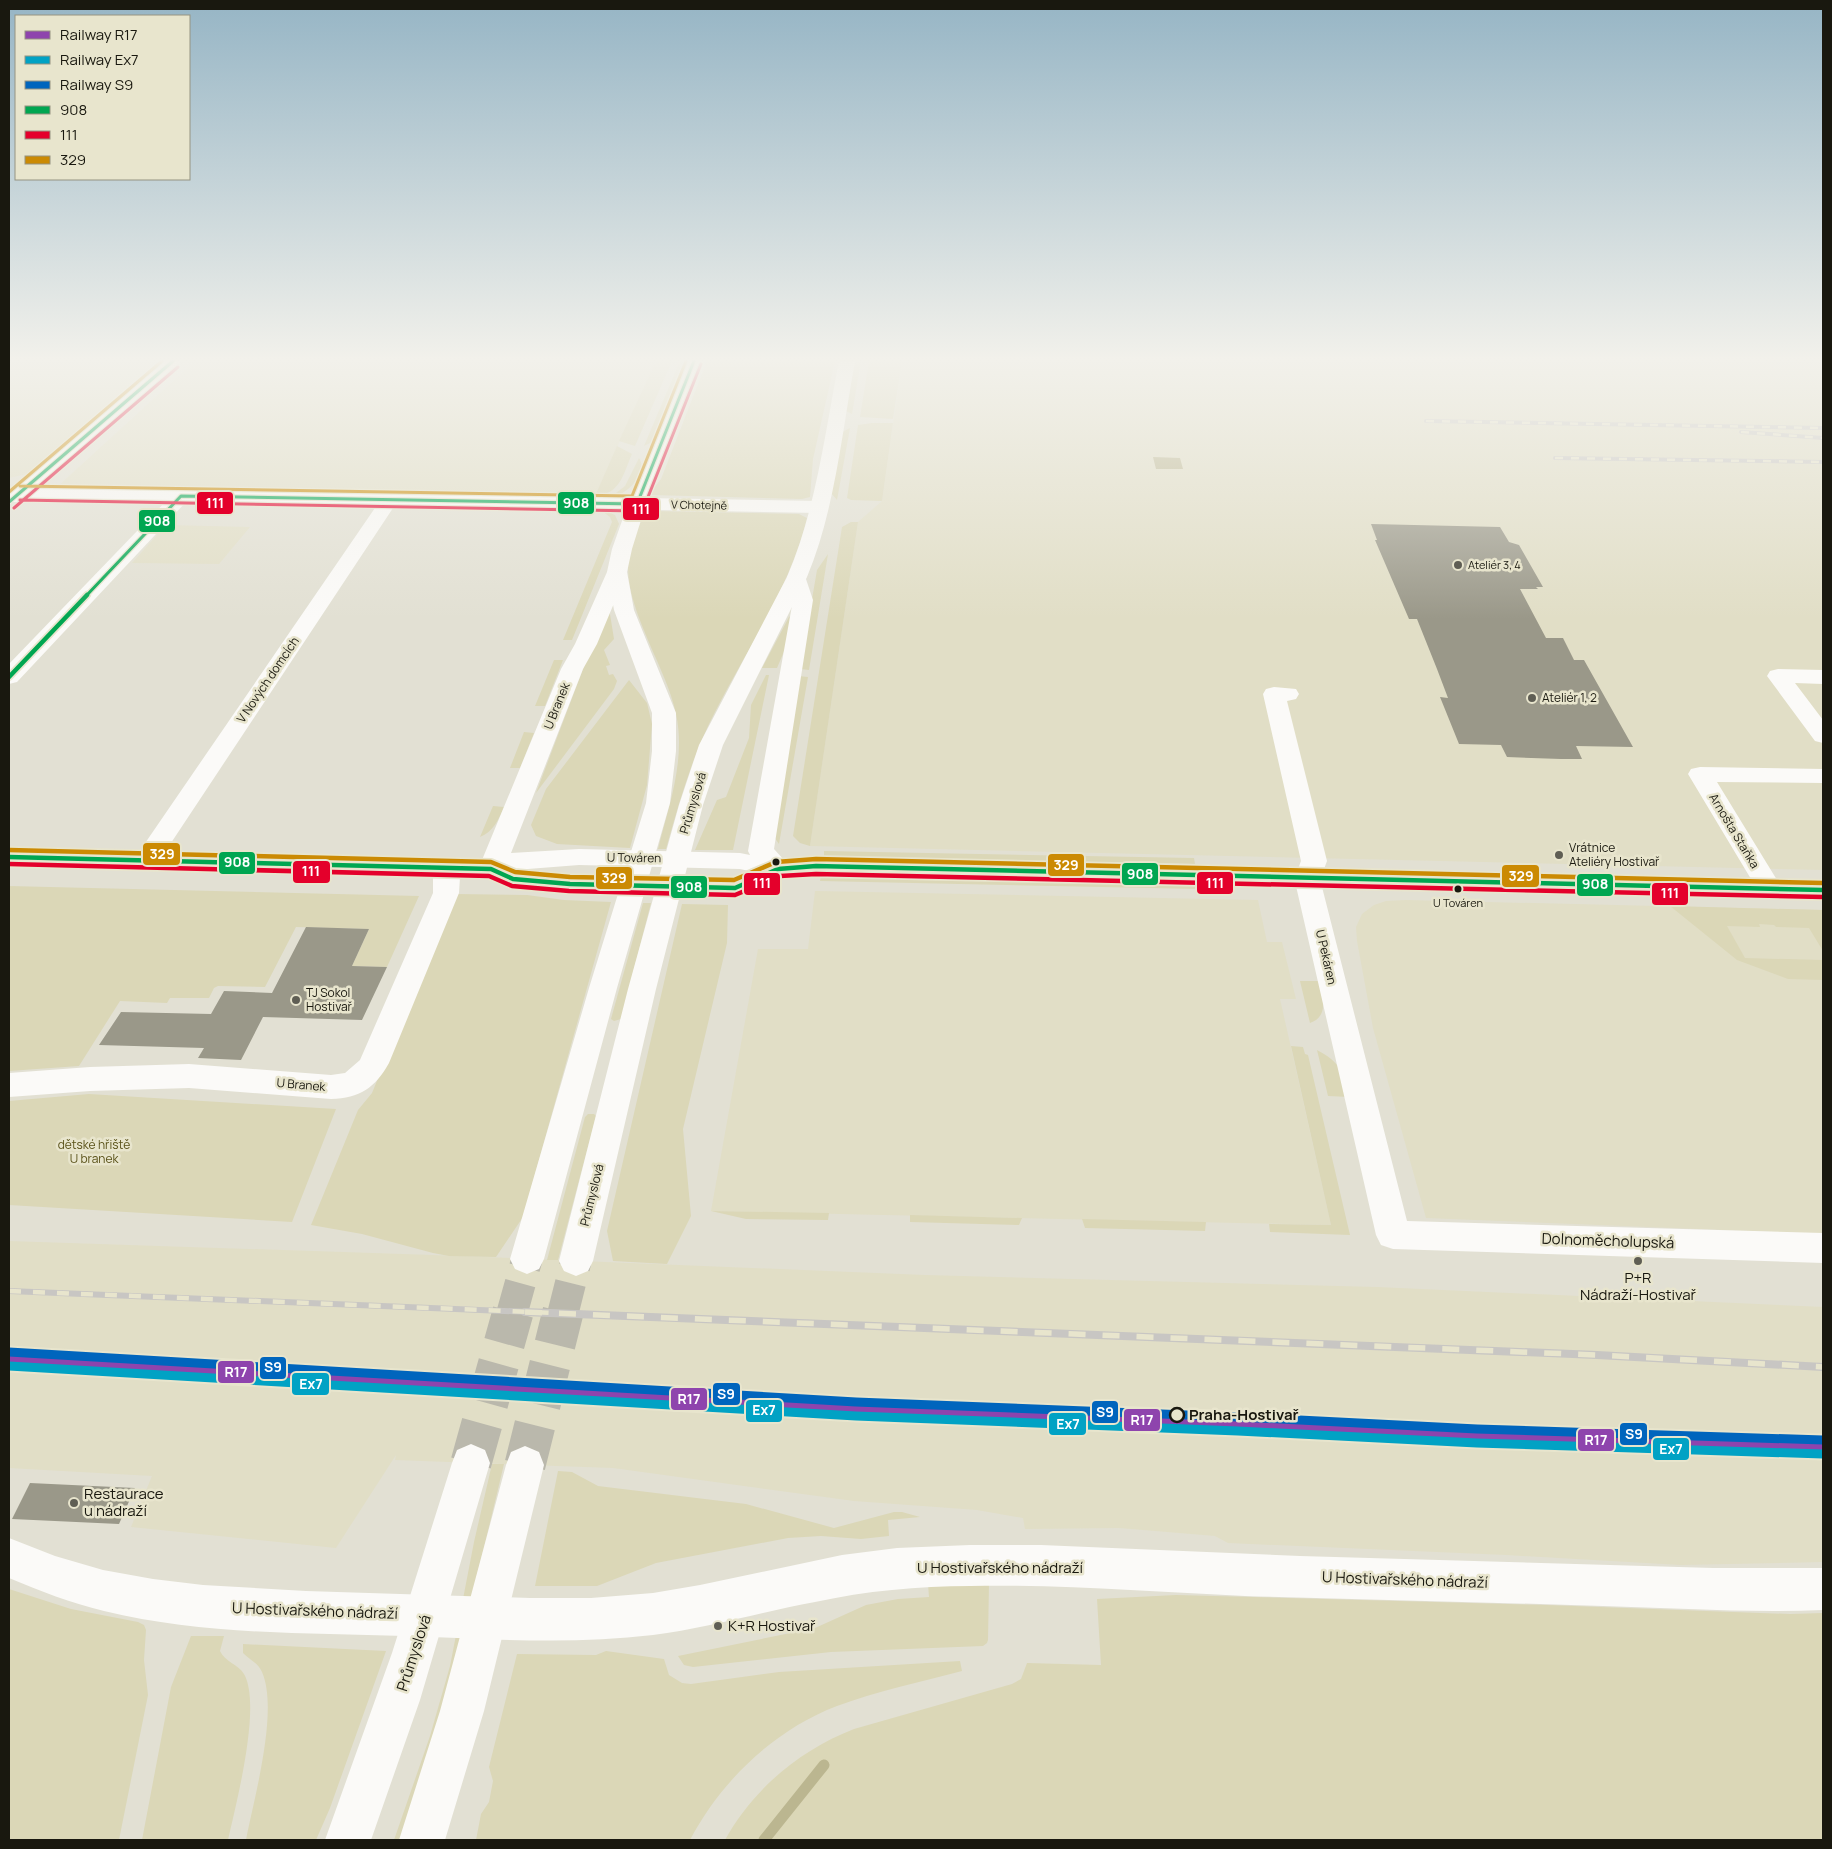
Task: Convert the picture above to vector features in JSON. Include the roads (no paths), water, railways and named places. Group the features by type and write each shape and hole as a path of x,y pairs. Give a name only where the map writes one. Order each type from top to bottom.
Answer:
{"street":[{"path":"12,496 70,447"},
{"path":"527,1259 606,978 658,803 664,751 664,713 624,610 617,572 622,548 659,447"},
{"name":"Průmyslová","path":"576,1261 642,989 691,805 711,745 797,577 808,551 830,447"},
{"name":"V Chotejně","path":"12,496 181,496 819,507"},
{"path":"9,677 181,496"},
{"name":"V Nových domcích","path":"146,861 390,499"},
{"name":"U Branek","path":"491,869 572,669 586,644 617,572"},
{"path":"778,869 760,851 803,600 797,577"},
{"path":"1823,677 1778,676 1823,736"},
{"name":"U Pekáren","path":"1288,694 1274,694 1314,861 1307,878 1393,1234"},
{"name":"Arnošta Staňka","path":"1769,888 1700,774 1823,776"},
{"name":"U Továren","path":"9,857 491,869 515,860 579,857 740,861 778,869 816,866 1823,890"},
{"name":"U Branek","path":"9,1085 152,1076 189,1076 331,1087 343,1087 356,1083 370,1071 374,1063 446,893 447,868"},
{"name":"U Továren","path":"491,869 513,879 570,884 735,888 778,869"},
{"name":"Dolnoměcholupská","path":"1393,1234 1823,1248"},
{"name":"Průmyslová","path":"348,1840 394,1713 471,1463"},
{"path":"422,1840 462,1711 525,1465"},
{"name":"U Hostivařského nádraží","path":"9,1558 32,1569 65,1580 110,1592 174,1604 538,1620 596,1619 656,1614 842,1576 930,1566 1034,1565 1227,1574 1504,1583 1823,1589"}],"waterway":[{"path":"764,1840 824,1765"}],"tunnel":[{"path":"512,1313 527,1259"},
{"path":"563,1313 576,1261"},
{"path":"471,1463 513,1312"},
{"path":"525,1465 563,1312"}],"railway":[{"path":"1555,458 1823,462"},
{"path":"9,1291 556,1313"},
{"path":"525,1312 1597,1355 1823,1367"}],"rail line":[{"name":"S9","path":"9,1352 856,1402 1238,1417 1477,1429 1823,1440"},
{"name":"R17","path":"9,1359 856,1409 1238,1424 1477,1436 1823,1447"},
{"name":"Ex7","path":"9,1366 856,1416 1238,1431 1477,1443 1823,1454"}],"place":[{"name":"Ateliér 3, 4","path":"1458,565"},
{"name":"Ateliér 1, 2","path":"1532,698"},
{"name":"Vrátnice Ateliéry Hostivař","path":"1559,855"},
{"name":"U Továren","path":"1458,889"},
{"name":"TJ Sokol Hostivař","path":"296,1000"},
{"name":"P+R Nádraží-Hostivař","path":"1638,1261"},
{"name":"Praha-Hostivař","path":"1177,1415"},
{"name":"Restaurace u nádraží","path":"74,1503"},
{"name":"K+R Hostivař","path":"718,1626"}],"park label":[{"name":"dětské hřiště U branek","path":"94,1152"}]}
